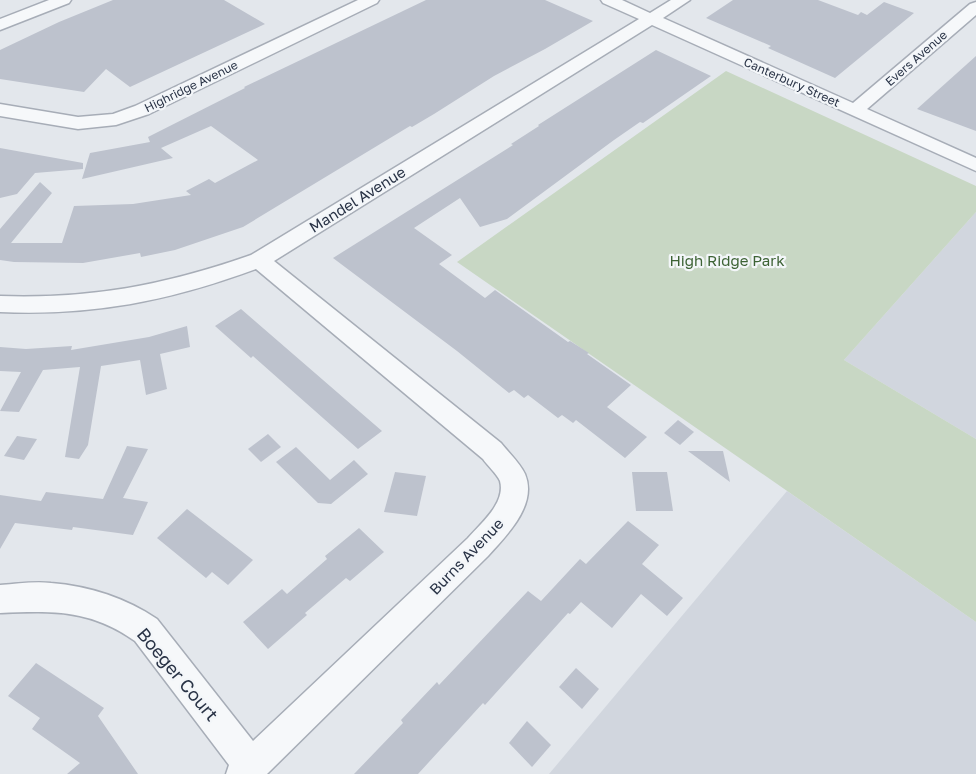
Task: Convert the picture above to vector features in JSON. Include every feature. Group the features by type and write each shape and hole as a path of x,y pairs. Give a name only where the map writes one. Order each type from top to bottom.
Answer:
{"street":[{"path":"0,25 63,0"},
{"name":"Highridge Avenue","path":"0,110 78,123 116,119 142,110 371,0"},
{"name":"Canterbury Street","path":"609,0 976,164"},
{"name":"Mandel Avenue","path":"0,304 38,306 123,299 192,284 259,260 682,0"},
{"name":"Evers Avenue","path":"855,110 976,7"},
{"name":"Burns Avenue","path":"247,770 478,547 502,520 514,498 513,476 492,451 259,260"},
{"name":"Boeger Court","path":"0,599 50,597 89,604 126,616 146,630 247,770"}],"shaded area":[{"path":"976,212 976,439 844,360"},
{"path":"787,491 976,622 976,774 549,774"}],"green space":[{"name":"High Ridge Park","path":"726,71 976,186 976,212 844,360 976,439 976,622 457,262"}],"building":[{"path":"113,0 224,0 265,24 130,87 106,69 84,92 0,79 0,50 59,22"},
{"path":"426,0 545,0 593,21 494,76 434,114 412,127 410,126 243,227 175,250 141,257 140,253 83,263 0,260 0,229 40,182 52,193 11,243 62,243 74,206 133,204 191,195 186,191 209,179 215,183 258,160 211,126 161,148 173,158 82,179 90,153 150,142 148,137 244,87"},
{"path":"733,0 818,0 858,15 861,12 867,15 884,2 914,13 835,78 768,48 771,46 706,18"},
{"path":"656,50 711,76 643,123 640,122 614,140 507,219 480,227 460,198 414,228 452,255 439,264 485,298 495,290 568,342 570,341 589,353 587,354 631,385 607,407 647,437 625,458 576,420 573,423 562,415 558,418 528,395 524,398 514,390 509,393 457,351 333,258 513,145 511,144 538,125"},
{"path":"976,56 976,131 917,109 937,91"},
{"path":"0,148 83,163 83,169 35,173 17,194 0,198"},
{"path":"241,309 382,431 358,449 253,356 251,358 215,326"},
{"path":"187,326 190,347 160,354 167,389 146,395 140,360 101,366 88,445 79,459 65,457 80,367 43,370 19,412 0,411 21,372 0,371 0,347 26,349 72,346 71,350 149,337"},
{"path":"678,420 694,432 680,445 664,433"},
{"path":"268,434 281,447 261,462 248,449"},
{"path":"17,436 37,439 24,460 4,456"},
{"path":"127,446 148,449 123,498 148,502 133,535 73,527 72,530 15,523 0,549 0,495 41,501 46,492 103,499"},
{"path":"296,447 330,480 354,460 368,474 331,504 318,503 276,462"},
{"path":"688,451 723,451 730,482"},
{"path":"395,472 426,476 417,516 384,512"},
{"path":"632,472 667,472 673,511 636,511"},
{"path":"187,509 253,560 228,585 212,572 206,578 157,538"},
{"path":"628,521 659,545 642,564 683,598 667,616 641,594 612,628 581,602 570,614 568,613 485,705 483,703 418,774 354,774 403,723 401,720 437,682 439,685 528,591 541,601 580,559 586,564"},
{"path":"359,528 384,552 350,581 346,578 305,613 307,615 268,649 243,622 282,589 287,594 327,559 325,556"},
{"path":"36,663 104,708 98,716 138,774 67,774 80,763 32,729 40,718 8,696"},
{"path":"576,668 599,689 582,709 559,687"},
{"path":"527,721 551,745 532,767 509,743"}]}
